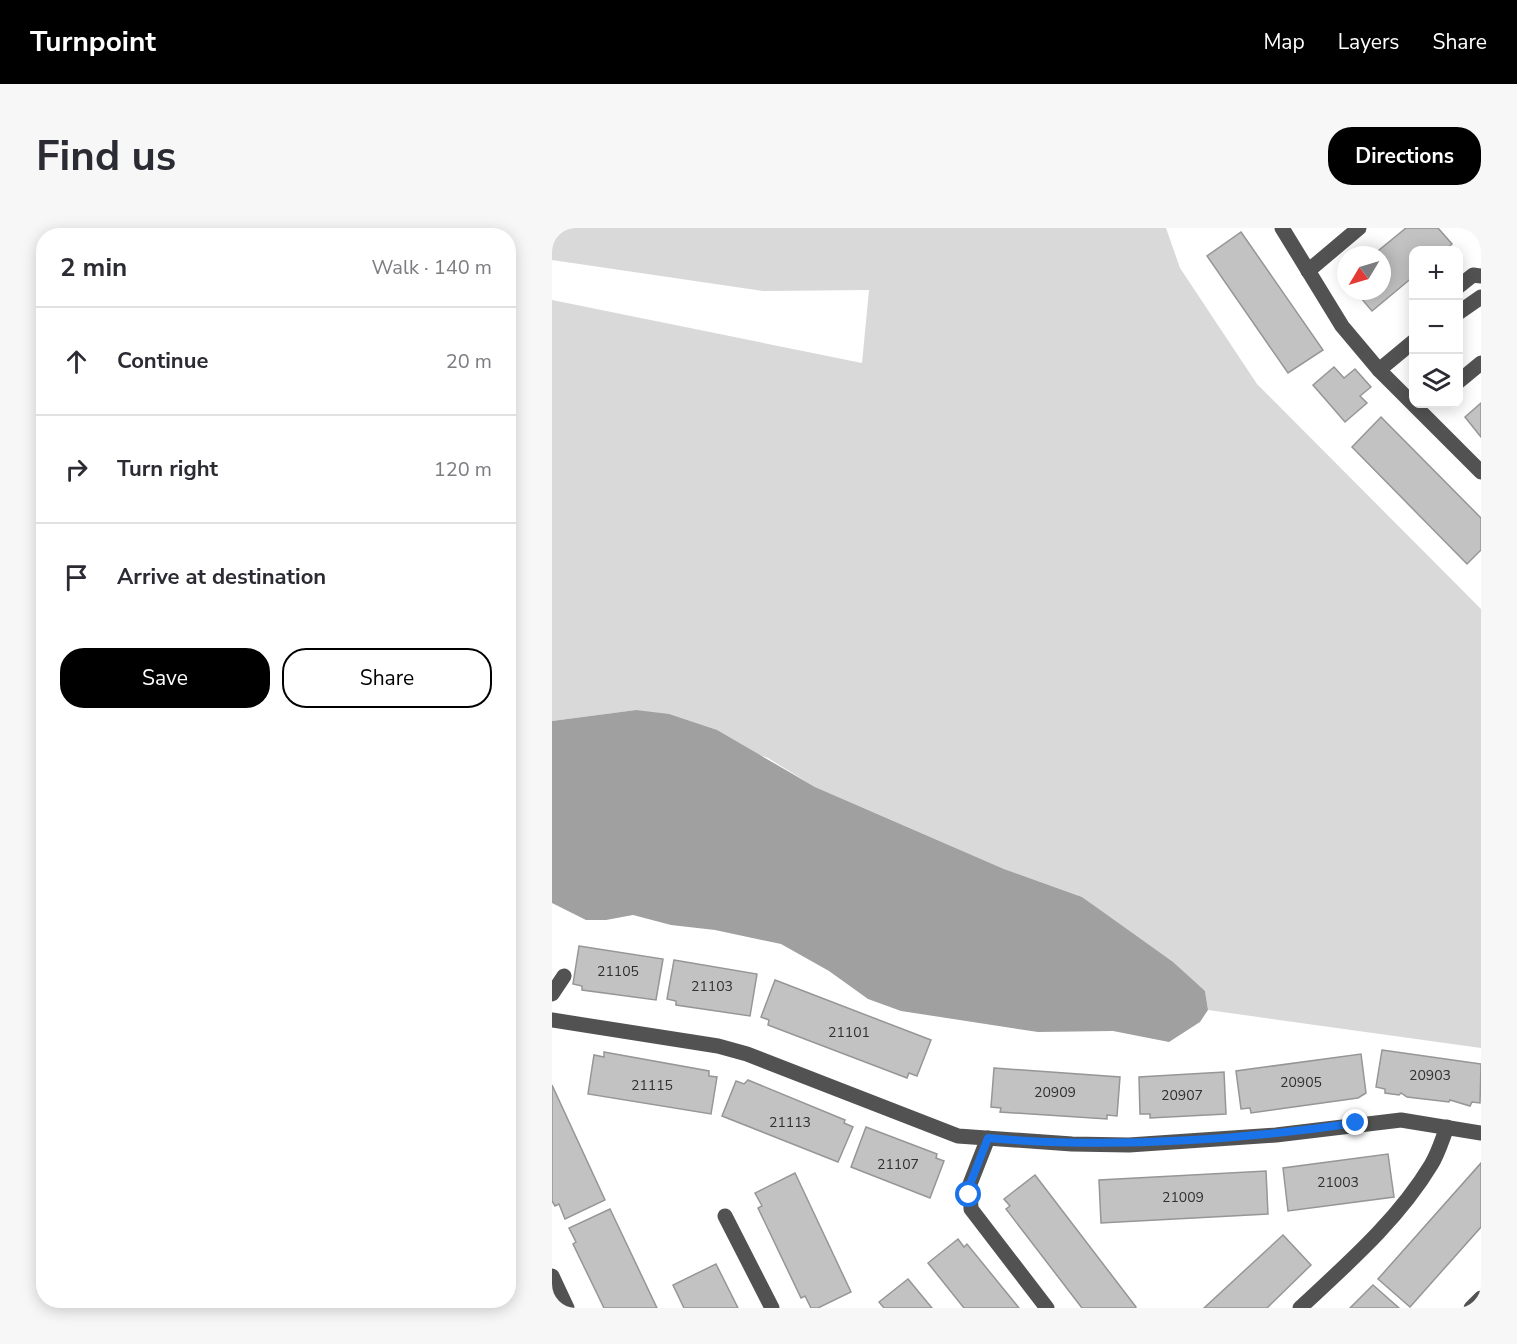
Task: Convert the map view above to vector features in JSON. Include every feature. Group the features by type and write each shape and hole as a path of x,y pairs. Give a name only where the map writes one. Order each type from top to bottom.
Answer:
{"street":[{"path":"1282,228 1342,326 1379,370 1409,394"},
{"path":"1308,271 1359,228"},
{"path":"1463,283 1473,275 1481,276"},
{"path":"1463,310 1481,297"},
{"path":"1379,370 1409,344"},
{"path":"1463,378 1481,363"},
{"path":"1427,408 1481,472"},
{"path":"552,994 564,976"},
{"path":"552,1020 718,1046 747,1054 958,1136 1072,1144 1129,1145 1276,1135 1356,1123 1401,1120 1481,1133"},
{"path":"1300,1308 1348,1262 1413,1192 1432,1163 1447,1127"},
{"path":"988,1138 970,1184 972,1209 1047,1308"},
{"path":"725,1216 772,1308"},
{"path":"552,1276 567,1308"},
{"path":"1471,1308 1481,1298"}],"shaded area":[{"path":"552,228 1166,228 1180,268 1257,384 1481,609 1481,1048 1208,1010 1205,991 1082,897 1004,869 815,787 768,758 636,710 552,721 552,300 862,363 869,290 763,291 552,260"},
{"path":"636,710 669,714 717,730 815,787 1004,869 1082,897 1173,962 1205,991 1208,1010 1200,1022 1169,1042 1113,1031 1038,1032 901,1011 868,999 829,971 781,944 715,930 671,925 633,915 606,920 586,920 552,903 552,721"}],"building":[{"path":"1406,228 1438,228 1452,244 1450,246 1409,246 1409,280 1391,295 1391,246 1384,246"},
{"path":"1241,232 1323,350 1288,373 1207,256"},
{"path":"1363,300 1385,300 1372,311"},
{"path":"1334,367 1344,378 1355,369 1371,387 1360,396 1367,403 1345,422 1313,385"},
{"path":"1481,403 1481,437 1465,417"},
{"path":"1381,417 1481,518 1481,550 1467,564 1352,447"},
{"path":"579,946 663,959 656,1000 582,990 582,986 573,984"},
{"path":"674,960 757,974 750,1016 676,1005 676,1001 667,999"},
{"path":"775,980 931,1040 917,1076 909,1073 907,1078 768,1025 769,1020 761,1017"},
{"path":"1382,1050 1481,1064 1480,1103 1472,1102 1470,1106 1450,1100 1449,1102 1407,1097 1401,1093 1399,1095 1385,1093 1385,1089 1376,1087"},
{"path":"604,1052 709,1071 709,1076 717,1077 711,1114 588,1094 594,1055 604,1057"},
{"path":"1361,1054 1366,1093 1358,1098 1251,1113 1250,1108 1241,1109 1236,1071"},
{"path":"994,1068 1120,1077 1117,1116 1107,1115 1107,1119 1000,1112 1001,1108 991,1107"},
{"path":"1224,1072 1226,1114 1150,1118 1150,1114 1140,1114 1139,1077"},
{"path":"748,1080 845,1120 844,1123 853,1127 838,1162 722,1116 736,1081 744,1084"},
{"path":"552,1085 605,1200 565,1219 559,1204 555,1206 552,1201"},
{"path":"866,1127 937,1154 936,1158 944,1161 930,1198 851,1167"},
{"path":"1388,1154 1394,1197 1288,1211 1283,1168"},
{"path":"1481,1163 1481,1227 1410,1307 1378,1279"},
{"path":"1266,1171 1268,1214 1101,1223 1099,1180"},
{"path":"795,1173 851,1292 818,1308 811,1308 805,1296 801,1298 758,1208 762,1206 755,1193"},
{"path":"1035,1175 1135,1308 1082,1308 1006,1209 1010,1206 1004,1199"},
{"path":"610,1209 657,1308 604,1308 573,1244 576,1242 569,1228"},
{"path":"1283,1235 1311,1265 1267,1308 1204,1308"},
{"path":"958,1239 964,1247 967,1244 1019,1308 964,1308 928,1263"},
{"path":"716,1264 738,1308 684,1308 673,1285"},
{"path":"908,1279 932,1308 884,1308 879,1302"},
{"path":"1373,1285 1399,1308 1350,1308"}],"route":[{"path":"969,1195 970,1184 988,1138 1072,1144 1129,1145 1276,1135 1356,1123"}]}
